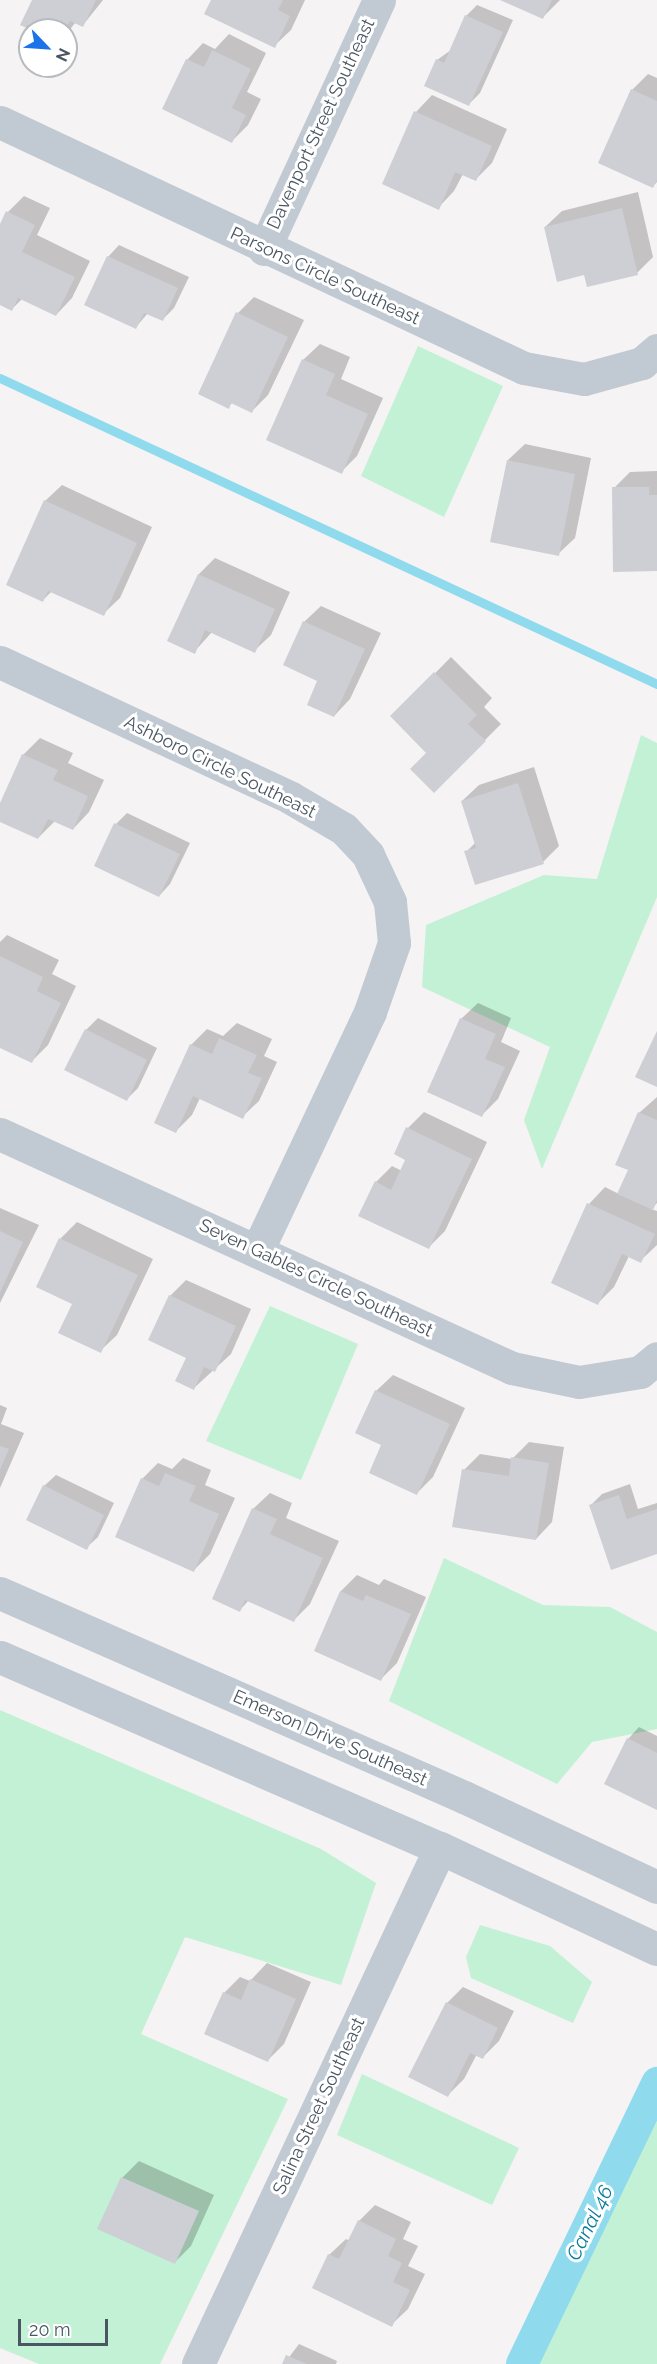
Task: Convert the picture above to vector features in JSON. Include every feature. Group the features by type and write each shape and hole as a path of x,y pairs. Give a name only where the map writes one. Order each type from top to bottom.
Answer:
{"street":[{"name":"Davenport Street Southeast","path":"264,249 379,0"},
{"name":"Parsons Circle Southeast","path":"0,122 264,249 524,368 584,379 642,363 657,350"},
{"name":"Ashboro Circle Southeast","path":"0,662 291,798 344,829 368,855 390,902 394,943 370,1012 257,1251"},
{"name":"Seven Gables Circle Southeast","path":"0,1134 512,1368 579,1382 649,1365"},
{"name":"Emerson Drive Southeast","path":"0,1593 464,1797 657,1887"},
{"path":"0,1656 440,1848 657,1949"},
{"name":"Salina Street Southeast","path":"198,2364 440,1848"}],"green space":[{"path":"418,346 503,386 444,517 361,476"},
{"path":"641,735 657,743 657,897 542,1169 524,1120 550,1047 422,987 426,925 544,875 597,879"},
{"path":"270,1306 358,1344 301,1480 206,1441"},
{"path":"444,1558 543,1605 610,1607 657,1632 657,1729 592,1742 557,1784 389,1701"},
{"path":"0,1710 321,1849 376,1883 341,1985 185,1937 141,2034 288,2099 160,2364 39,2364 0,2348"},
{"path":"480,1925 550,1946 592,1982 573,2023 471,1978 466,1957"},
{"path":"362,2074 519,2148 492,2205 337,2135"},
{"path":"657,2111 657,2364 536,2364"}],"building":[{"path":"32,0 96,0 83,27 78,25 78,18 23,18"},
{"path":"211,0 283,0 278,10 290,16 275,48 204,14"},
{"path":"500,0 552,0 543,19"},
{"path":"465,15 503,32 469,106 424,86 436,59 444,63"},
{"path":"212,50 251,69 232,108 246,115 232,143 162,109 186,59 204,67"},
{"path":"631,89 657,101 657,180 653,188 598,163"},
{"path":"414,111 492,146 476,181 455,172 439,210 382,184"},
{"path":"622,208 638,275 587,287 584,275 557,282 544,227"},
{"path":"6,211 35,225 22,252 75,277 56,316 18,298 12,311 0,305 0,224"},
{"path":"107,256 178,288 163,321 144,313 136,329 84,305"},
{"path":"236,312 288,337 252,413 231,403 229,409 198,394"},
{"path":"302,359 335,374 326,395 368,414 342,474 266,440"},
{"path":"507,460 575,474 559,556 490,542"},
{"path":"612,487 649,487 649,495 657,495 657,571 613,572"},
{"path":"44,500 137,543 104,616 48,591 43,602 6,585"},
{"path":"198,574 275,609 255,653 205,630 195,654 167,641"},
{"path":"303,621 365,649 334,717 307,705 317,681 283,665"},
{"path":"434,672 477,715 468,724 486,741 434,793 410,769 426,753 390,716"},
{"path":"22,754 58,770 53,780 88,796 73,830 48,819 38,839 0,822 0,803"},
{"path":"518,783 544,864 475,885 464,851 476,848 461,801"},
{"path":"114,823 180,854 159,897 94,866"},
{"path":"0,956 43,977 37,991 61,1003 32,1063 0,1048"},
{"path":"460,1018 496,1034 485,1059 505,1067 482,1117 427,1092"},
{"path":"85,1029 147,1060 127,1101 64,1070"},
{"path":"657,1031 657,1087 635,1077"},
{"path":"219,1038 257,1055 248,1073 262,1078 243,1119 193,1096 176,1133 154,1123 190,1044 212,1054"},
{"path":"638,1112 657,1120 657,1200 653,1210 617,1194 628,1170 615,1165"},
{"path":"406,1127 472,1159 429,1249 358,1216 375,1181 391,1190 405,1160 394,1154"},
{"path":"587,1203 655,1234 641,1263 622,1254 598,1305 551,1283"},
{"path":"0,1231 23,1242 0,1293"},
{"path":"59,1238 138,1275 101,1353 58,1333 72,1304 36,1287"},
{"path":"169,1295 236,1326 215,1372 204,1367 194,1390 175,1381 186,1358 148,1340"},
{"path":"375,1390 450,1424 417,1495 369,1473 381,1445 355,1433"},
{"path":"0,1446 9,1449 0,1470"},
{"path":"511,1457 549,1463 536,1540 452,1527 462,1469 509,1476"},
{"path":"165,1473 196,1486 189,1501 219,1514 194,1572 115,1537 141,1478 159,1486"},
{"path":"43,1485 104,1515 87,1550 26,1520"},
{"path":"619,1495 627,1519 657,1509 657,1554 611,1570 589,1505"},
{"path":"252,1508 277,1519 270,1534 323,1558 294,1622 245,1600 240,1612 212,1599"},
{"path":"340,1591 363,1601 366,1595 411,1614 381,1681 314,1651"},
{"path":"627,1738 657,1753 657,1810 604,1784"},
{"path":"250,1979 296,1999 268,2062 204,2034 223,1992 241,2000"},
{"path":"446,2002 498,2028 483,2059 470,2053 448,2097 408,2077"},
{"path":"121,2177 199,2211 175,2264 97,2229"},
{"path":"358,2220 396,2239 388,2256 402,2263 393,2282 410,2290 392,2327 312,2288 328,2254 339,2259"},
{"path":"286,2355 307,2364 282,2364"}],"waterway":[{"path":"0,378 657,684"},
{"name":"Canal 46","path":"522,2364 657,2083"}]}
